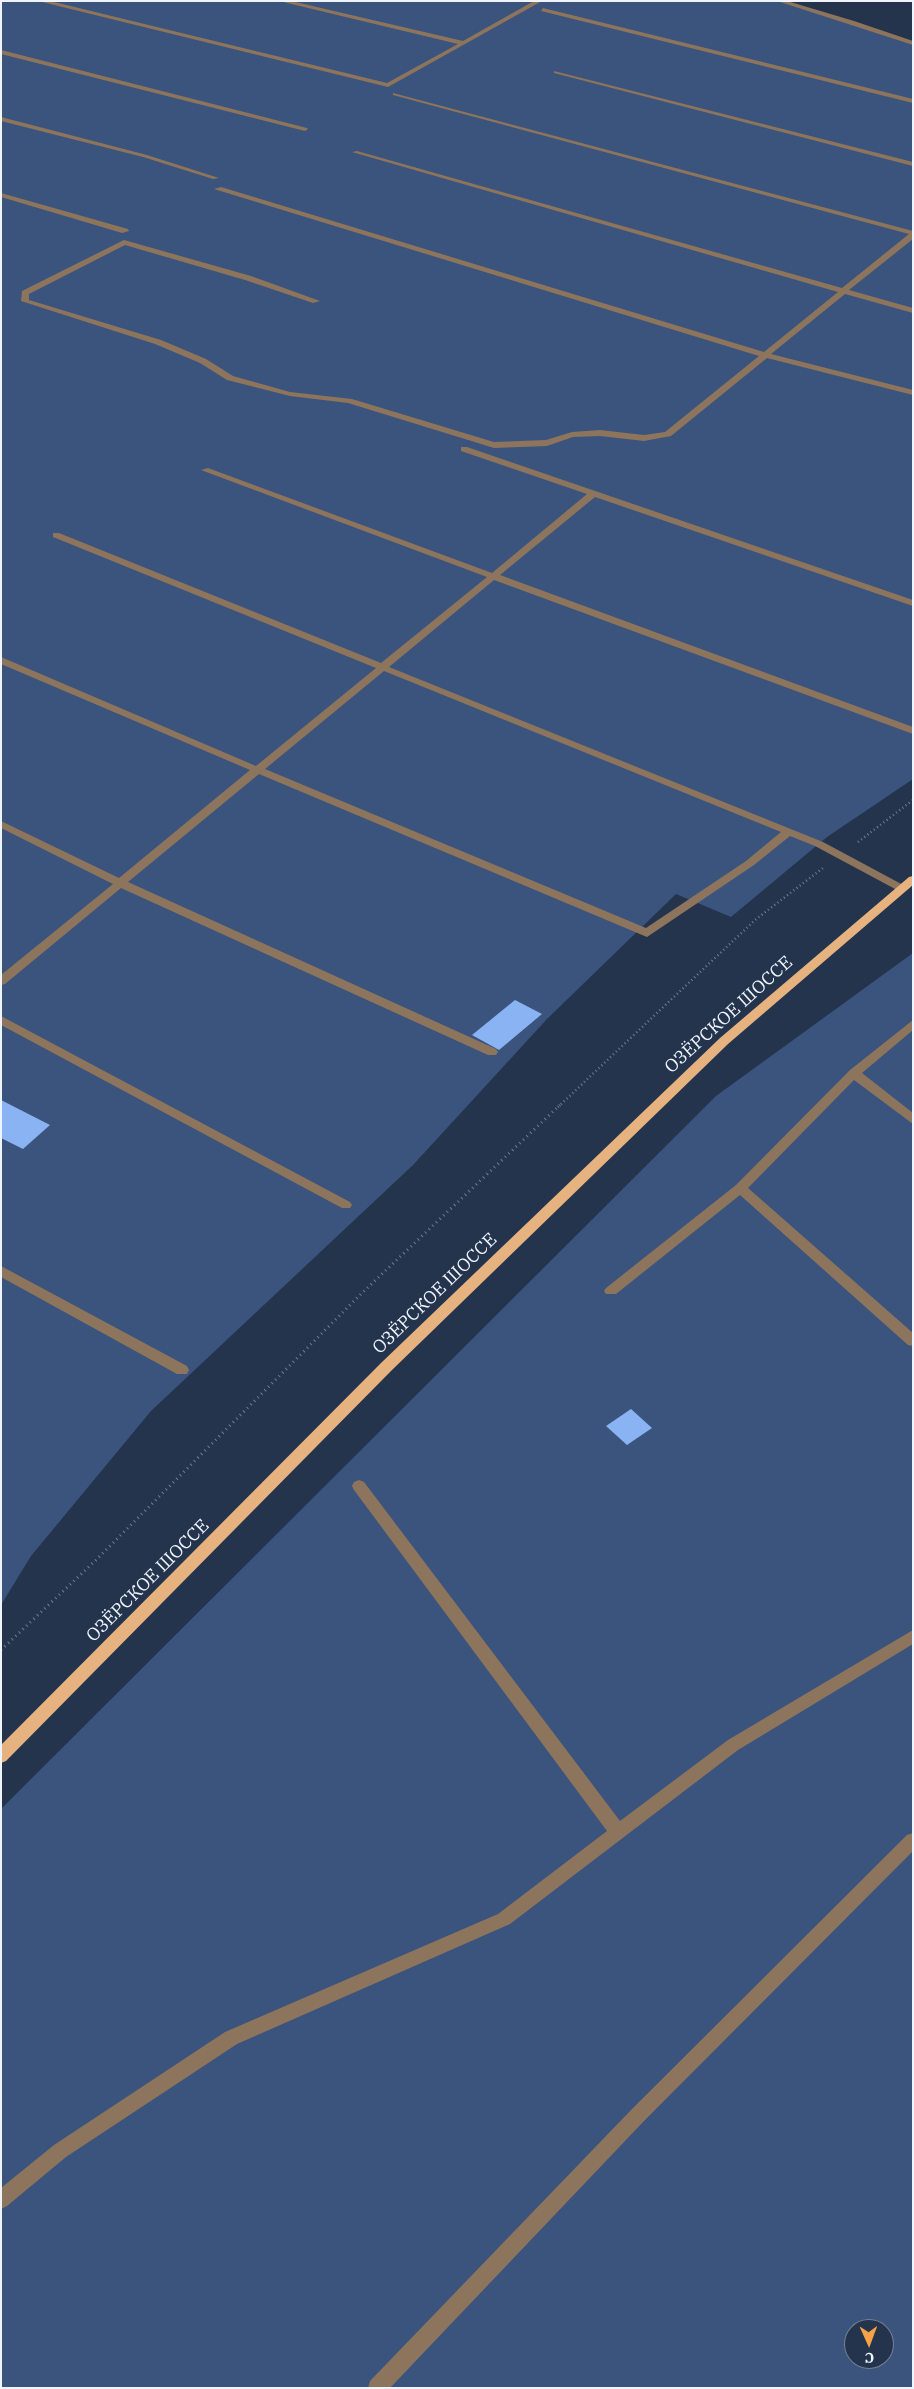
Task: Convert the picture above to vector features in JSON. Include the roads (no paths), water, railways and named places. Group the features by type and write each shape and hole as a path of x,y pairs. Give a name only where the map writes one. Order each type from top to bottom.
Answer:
{"main road":[{"name":"ОЗЁРСКОЕ ШОССЕ","path":"1,1756 386,1367 724,1041 913,879"}],"street":[{"path":"41,1 388,85 536,3"},
{"path":"282,1 464,43"},
{"path":"518,1 536,3"},
{"path":"780,1 852,22 913,43"},
{"path":"543,10 913,101"},
{"path":"1,52 305,129"},
{"path":"556,72 913,164"},
{"path":"395,94 913,234"},
{"path":"1,119 145,156 215,178"},
{"path":"354,152 913,311"},
{"path":"218,189 765,355 913,394"},
{"path":"1,195 125,231"},
{"path":"316,301 248,278 124,242 25,293 25,300 158,342 203,361 230,378 290,394 349,401 494,445 547,443 572,435 600,432 644,438 668,434 913,234"},
{"path":"464,449 913,602"},
{"path":"204,470 913,730"},
{"path":"1,981 593,494"},
{"path":"56,535 789,831 840,855 901,888"},
{"path":"1,660 646,933 750,863 789,831"},
{"path":"1,824 122,882 130,888 492,1052"},
{"path":"1,1020 346,1205"},
{"path":"611,1291 740,1188 854,1073 913,1024"},
{"path":"854,1073 913,1120"},
{"path":"740,1188 913,1341"},
{"path":"1,1271 182,1370"},
{"path":"359,1486 618,1832"},
{"path":"1,2200 60,2151 231,2038 504,1919 733,1746 913,1636"},
{"path":"377,2388 638,2115 913,1840"}]}
